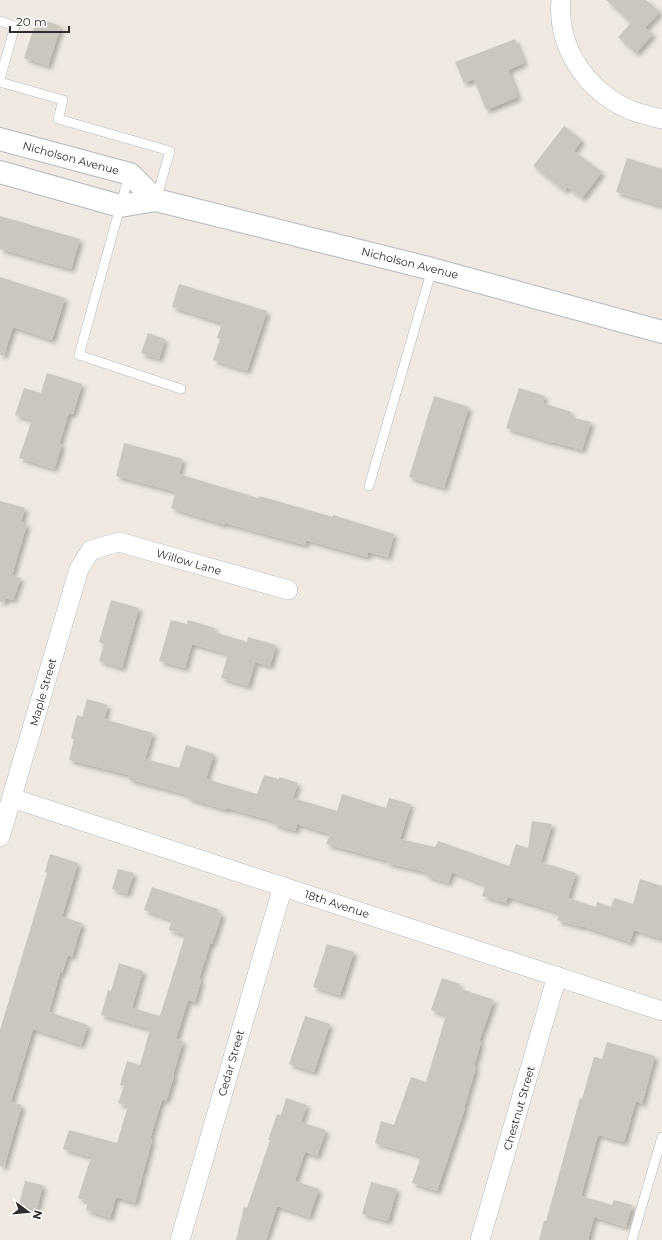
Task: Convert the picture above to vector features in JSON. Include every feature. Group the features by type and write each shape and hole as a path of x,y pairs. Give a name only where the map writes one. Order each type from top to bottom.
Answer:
{"main road":[{"name":"Nicholson Avenue","path":"0,139 130,174 156,200"},
{"name":"Nicholson Avenue","path":"0,172 120,206 156,200 432,269 662,332"}],"street":[{"path":"561,0 560,21 566,45 582,74 593,87 630,110 662,119"},
{"name":"Willow Lane","path":"91,550 119,542 288,590"},
{"name":"Maple Street","path":"0,837 79,569 91,550"},
{"name":"18th Avenue","path":"12,798 662,1011"},
{"name":"Cedar Street","path":"180,1240 283,886"},
{"name":"Chestnut Street","path":"480,1240 557,976"}],"lane":[{"path":"0,21 15,26 0,78"},
{"path":"0,82 63,100 58,119 170,151 156,200"},
{"path":"130,174 79,355 181,389"},
{"path":"369,486 432,269"},
{"path":"632,1240 662,1138"}],"building":[{"path":"606,0 646,0 660,12 645,28 653,34 636,53 618,37 631,23"},
{"path":"37,18 61,26 48,66 24,58"},
{"path":"515,39 524,63 508,70 518,97 486,110 474,79 464,83 455,62"},
{"path":"564,126 582,140 574,151 602,172 582,198 567,187 565,191 533,166"},
{"path":"627,158 662,169 662,206 616,192"},
{"path":"0,216 80,239 71,269 0,249"},
{"path":"0,277 65,298 52,340 13,327 4,355 0,355"},
{"path":"179,284 267,311 247,371 213,360 220,339 217,338 222,323 172,307"},
{"path":"148,333 165,339 159,359 141,353"},
{"path":"47,373 82,384 73,414 69,413 59,444 62,445 54,469 19,458 32,420 15,415 24,388 41,393"},
{"path":"519,388 545,396 543,403 571,412 570,417 591,422 582,450 553,443 506,428"},
{"path":"434,396 469,407 444,488 409,477"},
{"path":"124,443 183,459 179,474 258,498 259,496 333,517 333,515 394,534 388,557 368,552 367,557 306,540 305,545 225,523 225,525 171,508 176,492 116,476"},
{"path":"0,501 25,508 21,522 27,524 12,575 21,578 13,600 6,598 4,602 0,602"},
{"path":"111,600 139,608 122,668 99,661 104,644 99,642"},
{"path":"171,620 187,624 188,620 215,628 214,632 247,642 248,637 276,645 270,666 255,662 248,686 221,678 228,654 192,644 185,668 159,661"},
{"path":"87,699 108,705 104,719 153,733 145,759 179,768 186,745 214,754 206,779 257,794 264,775 279,779 279,777 298,783 293,798 337,811 342,794 386,808 389,798 411,804 400,839 435,847 438,841 509,866 516,844 528,848 532,821 552,824 541,862 576,873 568,898 596,907 597,902 611,907 614,898 633,904 640,879 662,886 662,939 634,930 630,942 582,926 581,927 557,920 559,913 538,906 508,897 506,903 482,896 486,885 452,872 448,883 425,875 426,872 387,863 388,861 326,844 330,834 297,824 295,831 273,824 274,821 227,808 226,810 187,798 188,795 128,779 129,775 69,760 74,739 71,738 77,715 82,717"},
{"path":"50,854 78,863 62,917 82,923 72,957 68,955 62,973 60,973 49,1012 88,1025 81,1045 33,1029 11,1102 22,1105 4,1167 0,1166 0,1030 47,873 45,872"},
{"path":"118,869 134,873 127,894 112,889"},
{"path":"152,887 218,909 217,912 222,914 212,944 210,944 199,979 201,980 195,1002 188,1000 176,1039 183,1041 166,1101 162,1099 150,1139 152,1140 135,1203 116,1197 110,1218 86,1210 88,1201 78,1198 91,1157 63,1149 69,1130 117,1143 128,1106 118,1103 124,1086 120,1085 127,1061 140,1065 150,1029 101,1015 108,990 111,991 119,963 143,971 132,1008 160,1016 185,935 169,930 172,920 144,910"},
{"path":"327,944 354,952 340,995 313,987"},
{"path":"442,978 460,984 458,988 494,1000 479,1041 481,1042 474,1066 476,1067 465,1108 437,1191 412,1183 421,1156 375,1143 381,1121 394,1125 411,1077 426,1082 446,1015 431,1010"},
{"path":"305,1016 330,1024 314,1072 289,1064"},
{"path":"607,1042 655,1056 642,1104 636,1101 624,1142 598,1135 581,1196 612,1205 614,1200 632,1205 626,1227 594,1217 588,1240 539,1240 544,1221 546,1221 580,1098 582,1099 594,1057 602,1059"},
{"path":"286,1098 307,1105 301,1122 326,1130 317,1156 305,1152 295,1181 319,1189 309,1217 277,1206 266,1240 236,1240 244,1207 247,1208 270,1140 268,1140 277,1114 281,1115"},
{"path":"25,1181 43,1185 37,1209 19,1204"},
{"path":"371,1182 397,1189 388,1221 362,1214"}]}
